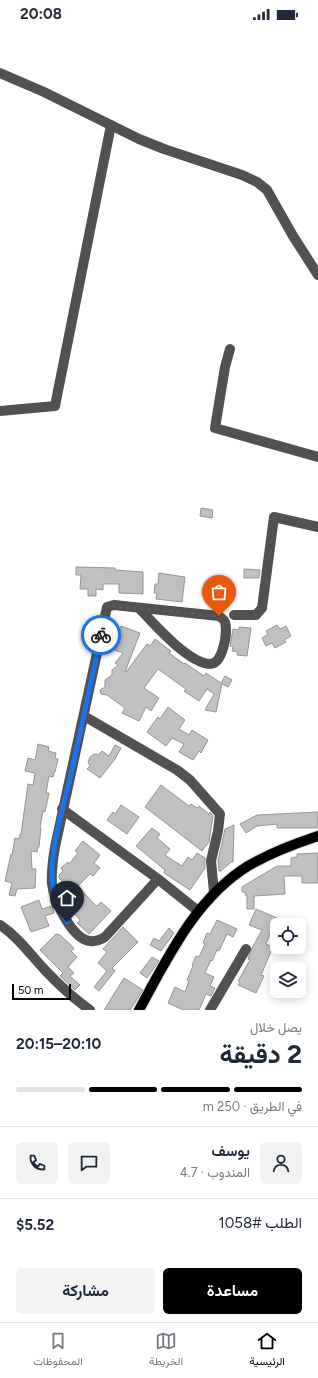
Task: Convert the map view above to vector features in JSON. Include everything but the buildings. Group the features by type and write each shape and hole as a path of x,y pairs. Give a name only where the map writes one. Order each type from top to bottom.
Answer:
{"main road":[{"path":"140,1010 173,950 198,911 214,892 248,866 281,849 318,836"}],"street":[{"path":"0,73 44,92 139,139 242,175 257,182 267,190 301,250 318,275"},
{"path":"0,411 55,406 111,125"},
{"path":"230,349 225,367 215,428 318,457"},
{"path":"234,615 256,615 262,608 274,517 318,527"},
{"path":"139,608 163,635 193,658 209,664 214,664 220,658 225,628 223,618 215,615 112,605 107,606 84,716 62,809 55,846 52,869 52,885 55,898 62,915 72,929 84,939 89,941 99,941 105,937 158,880"},
{"path":"84,716 177,770 190,780 220,814 211,862 214,892"},
{"path":"62,809 198,911"},
{"path":"0,925 19,940 61,986 90,1010"},
{"path":"210,1010 246,949"}],"way so far":[{"path":"101,635 107,606 112,605 219,616"}],"route":[{"path":"67,922 62,915 55,898 52,885 52,869 62,809 101,635"}]}
